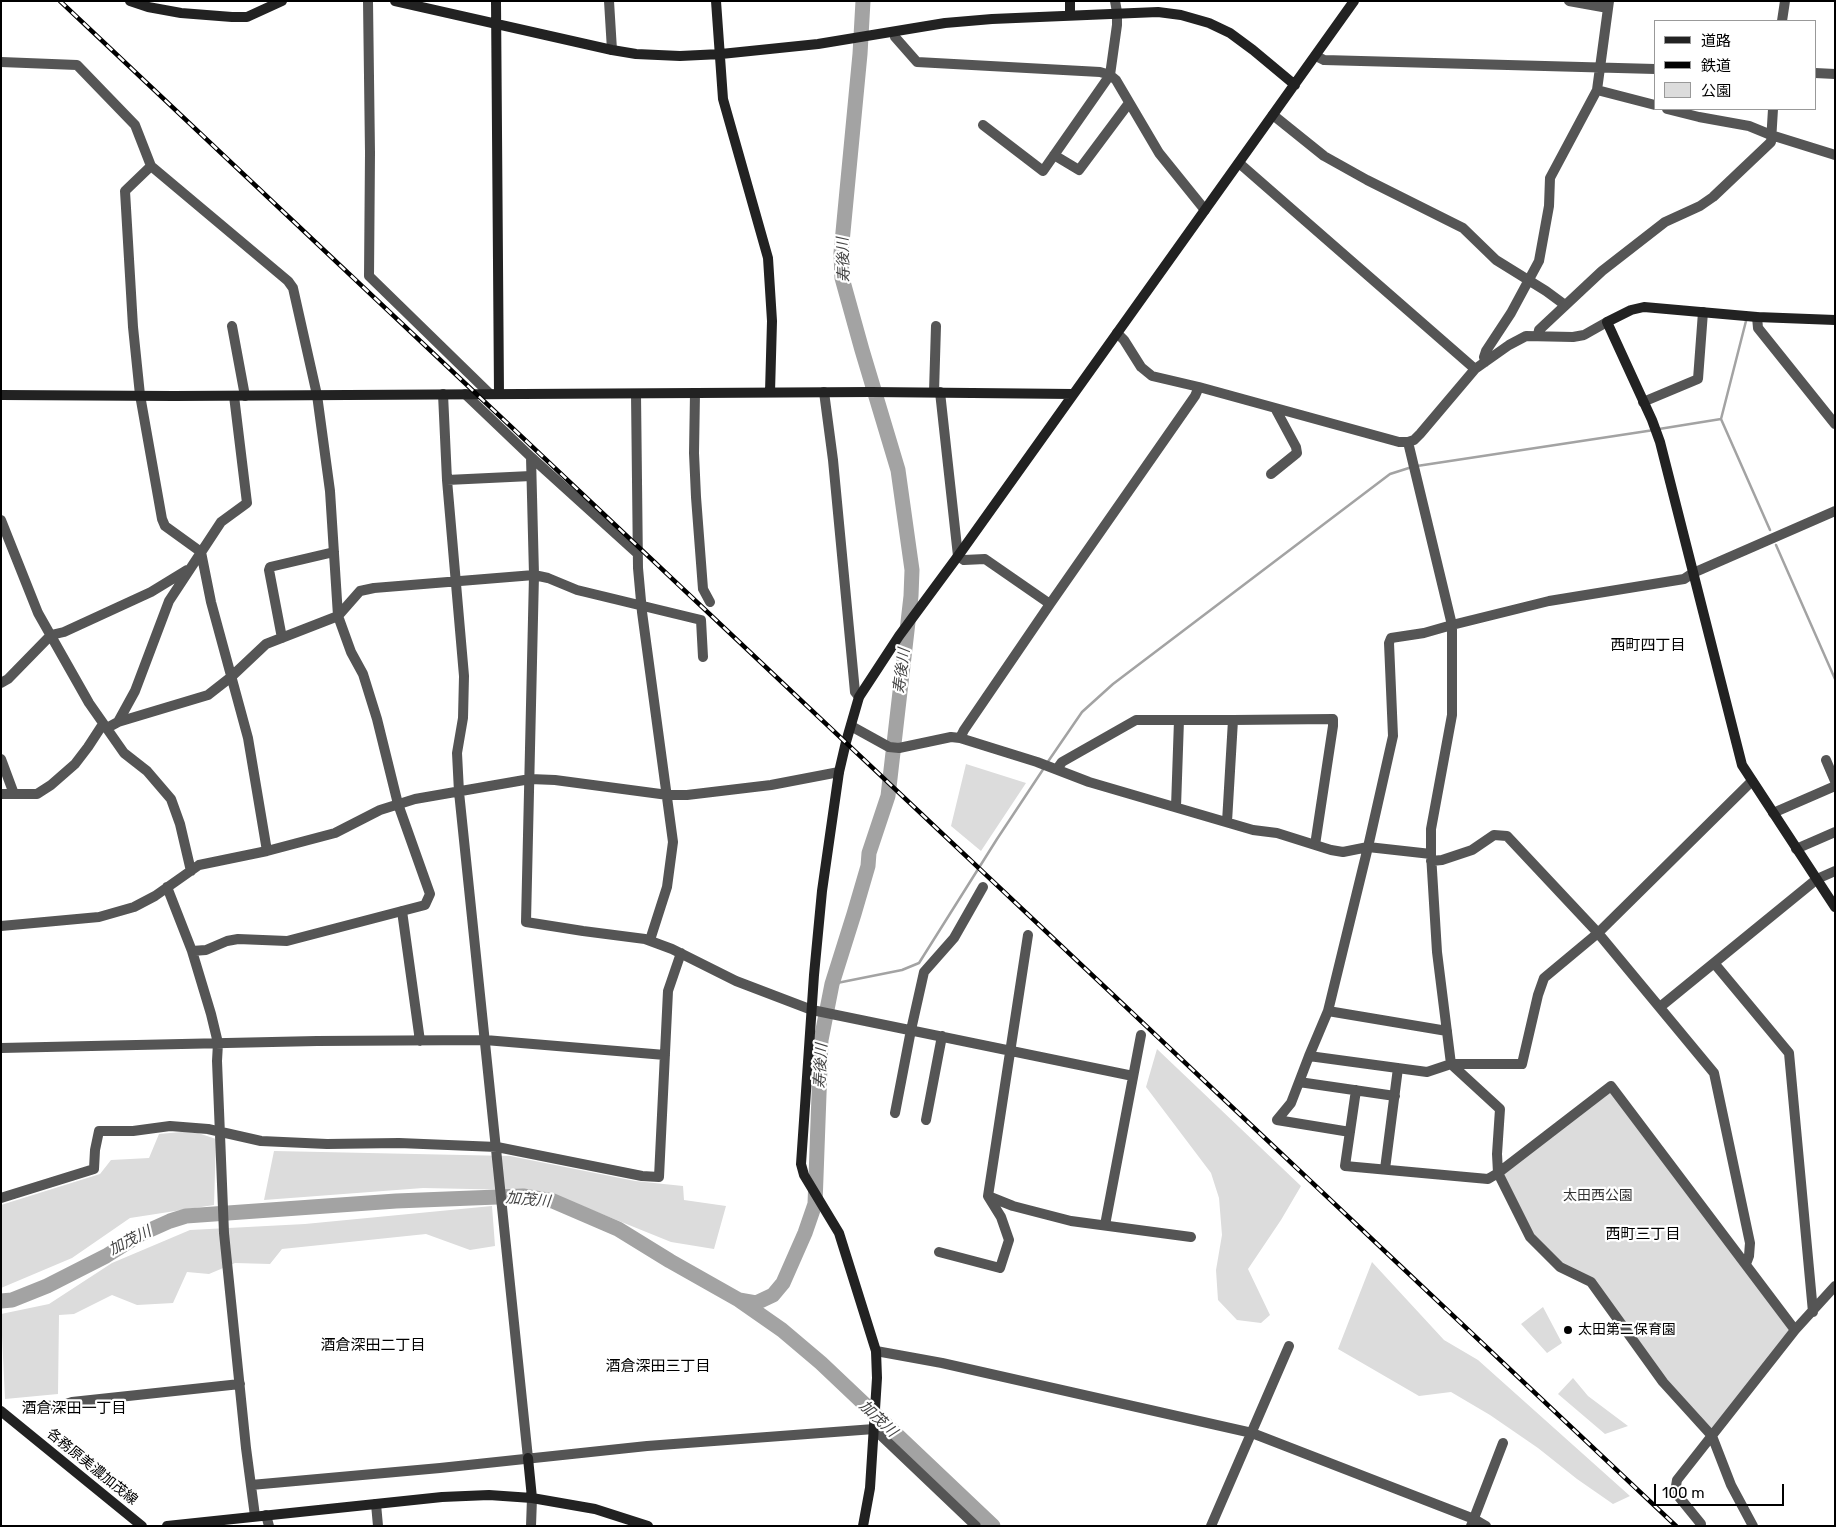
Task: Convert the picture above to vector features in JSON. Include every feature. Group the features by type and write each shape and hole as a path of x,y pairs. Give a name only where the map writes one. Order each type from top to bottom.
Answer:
{"street":[{"path":"130,1 148,7 181,13 232,17 246,16 282,1"},
{"path":"368,1 369,276 494,394"},
{"path":"396,1 498,26 612,50 636,54 680,56 721,54 856,39 945,23 1117,12 1158,12 1181,15 1209,23 1230,33 1294,85"},
{"path":"494,394 498,26 496,1"},
{"path":"609,1 612,50"},
{"path":"716,1 723,99 768,258 772,321 770,392"},
{"path":"1070,1 1070,15"},
{"path":"983,125 1043,171 1110,75 1117,12 1115,1"},
{"path":"864,1526 870,1488 876,1351 839,1234 808,1183 801,1164 815,1010 822,891 839,772 859,697 898,636 958,556 1354,1"},
{"path":"1485,362 1486,351 1511,313 1539,261 1549,206 1550,178 1596,90 1608,5 1569,1"},
{"path":"1782,20 1785,1"},
{"path":"894,32 895,37 917,62 1100,72 1110,75 1116,80 1159,153 1206,210"},
{"path":"1316,56 1324,60 1654,69"},
{"path":"1,62 77,65 135,125 150,166 288,281 293,288 316,395 330,491 338,616 351,652 363,674 398,804 430,894 425,905 288,941 238,938 206,950 192,951"},
{"path":"1816,73 1835,74"},
{"path":"1596,90 1654,106"},
{"path":"1054,155 1079,170 1129,103"},
{"path":"1671,110 1749,126 1835,155"},
{"path":"1538,335 1539,330 1602,271 1665,222 1700,206 1713,197 1771,142 1773,110"},
{"path":"1273,115 1324,156 1367,180 1463,228 1496,260 1565,305"},
{"path":"1239,163 1475,369"},
{"path":"150,166 125,191 140,395 162,520 165,526 200,552 211,602 248,738 267,851"},
{"path":"1117,333 1124,340 1141,367 1152,376 1399,442 1408,442 1414,440 1420,434 1475,369 1526,336 1573,337 1584,335 1631,310 1644,307 1757,317 1835,320"},
{"path":"1643,402 1698,379 1703,312"},
{"path":"1757,317 1758,328 1835,424"},
{"path":"1607,322 1657,436 1736,748 1742,765 1816,880 1832,897 1835,907"},
{"path":"232,326 245,396"},
{"path":"936,326 937,392 958,556 964,560 984,559 1050,604"},
{"path":"960,738 1050,604 1196,396 1198,387"},
{"path":"1,395 245,396 770,392 1073,394"},
{"path":"824,392 833,460 854,684 855,692 859,697"},
{"path":"695,393 694,454 696,497 703,589 710,602"},
{"path":"443,394 447,480 464,676 463,718 457,753 459,792 532,1498 531,1526"},
{"path":"465,394 637,553"},
{"path":"636,394 637,553 642,607 674,842 667,887 650,940"},
{"path":"118,722 135,691 169,601 221,522 247,502 234,396"},
{"path":"1271,474 1297,453 1296,447 1275,408"},
{"path":"1408,442 1452,625 1452,715 1431,829 1437,952 1451,1064 1500,1109 1497,1154 1498,1173 1530,1236 1560,1267 1591,1282 1663,1382 1712,1436 1731,1486 1753,1526"},
{"path":"531,457 534,575 526,922 650,940 681,953 743,984 815,1010 1133,1076"},
{"path":"447,480 531,476"},
{"path":"1350,1132 1277,1120 1291,1103 1308,1056 1328,1011 1368,847 1394,736 1389,643 1391,638 1424,633 1549,601 1684,579 1693,573 1835,511"},
{"path":"1,520 38,612 59,652 124,753 147,771 171,799 180,824 191,871"},
{"path":"282,638 270,567 334,552"},
{"path":"1,683 8,679 51,635 64,632 151,592 190,568"},
{"path":"1,794 37,794 51,785 75,764 105,726 208,695 231,677 266,644 338,616 360,591 374,588 534,575 548,578 577,590 701,620 703,657"},
{"path":"1055,768 1062,762 1136,720 1333,719 1334,726 1315,845"},
{"path":"1176,808 1180,720"},
{"path":"1227,822 1233,720"},
{"path":"851,726 894,748 951,737 960,738 1042,763 1089,782 1176,808 1253,830 1277,833 1343,852 1368,847 1442,860 1472,850 1494,835 1507,836 1598,933 1714,1073 1750,1243 1750,1256 1746,1264"},
{"path":"1,759 14,794"},
{"path":"1826,760 1835,781"},
{"path":"1,926 99,917 134,907 200,865 267,851 335,833 380,810 415,799 530,779 555,780 668,795 709,793 771,785 839,772"},
{"path":"1308,1056 1427,1072 1451,1064 1522,1064 1538,995 1544,978 1598,933 1752,781"},
{"path":"1773,813 1835,786"},
{"path":"1796,849 1835,832"},
{"path":"1660,1007 1816,880 1835,871"},
{"path":"167,887 192,951 218,1043 217,1061 224,1233 255,1516"},
{"path":"894,1113 924,972 954,938 983,887"},
{"path":"402,911 420,1041"},
{"path":"939,1252 1000,1268 1009,1240 1001,1216 988,1196 1028,935"},
{"path":"1,1198 94,1169 95,1150 100,1131 170,1126 208,1128 261,1141 327,1144 399,1143 497,1148 642,1176 660,1177 668,992 681,953"},
{"path":"1714,963 1789,1053 1813,1312"},
{"path":"1328,1011 1447,1031"},
{"path":"1104,1225 1141,1035"},
{"path":"926,1120 942,1036"},
{"path":"1,1048 485,1040 665,1055"},
{"path":"1385,1170 1398,1068"},
{"path":"1299,1082 1395,1096"},
{"path":"1356,1090 1345,1166 1488,1179 1611,1086 1795,1330"},
{"path":"988,1196 1013,1206 1071,1221 1191,1236"},
{"path":"1701,1524 1675,1492 1677,1480 1795,1330 1835,1286"},
{"path":"1211,1526 1289,1346"},
{"path":"876,1351 942,1363 1252,1433 1486,1526"},
{"path":"29,1407 63,1405 72,1402 240,1384"},
{"name":"各務原美濃加茂線","path":"1,1410 142,1526"},
{"path":"251,1485 874,1426 976,1526"},
{"path":"1472,1522 1503,1443"},
{"path":"167,1526 266,1514 442,1497 489,1495 532,1498 595,1509 648,1526"},
{"path":"376,1504 378,1526"},
{"path":"266,1514 269,1526"}],"green space":[{"path":"966,764 1026,783 981,851 951,826"},
{"path":"1157,1049 1301,1186 1248,1269 1270,1315 1261,1323 1237,1320 1218,1300 1216,1270 1222,1235 1219,1198 1211,1173 1146,1087"},
{"name":"太田西公園","path":"1611,1086 1795,1330 1712,1436 1663,1382 1591,1282 1560,1267 1530,1237 1498,1173"},
{"path":"192,1131 216,1139 214,1205 130,1218 72,1258 1,1288 1,1205 100,1174 111,1160 149,1158 159,1134"},
{"path":"274,1151 510,1156 635,1181 683,1186 684,1200 726,1206 714,1249 671,1242 577,1204 535,1192 518,1190 423,1188 264,1200"},
{"path":"492,1206 495,1246 470,1250 426,1234 282,1249 270,1264 235,1263 209,1274 187,1272 173,1303 137,1305 112,1295 74,1314 59,1315 58,1394 5,1399 1,1314 49,1304 112,1263 190,1230 305,1224"},
{"path":"1372,1262 1444,1340 1478,1360 1630,1496 1613,1504 1577,1479 1538,1448 1490,1415 1451,1392 1419,1396 1338,1349"},
{"path":"1543,1307 1562,1343 1547,1353 1521,1324"},
{"path":"1573,1378 1588,1396 1628,1426 1605,1434 1558,1394"}],"waterway":[{"name":"寿後川","path":"739,1300 756,1303 773,1295 783,1283 805,1233 815,1204 821,1040 832,984 868,866 869,853 888,796 911,596 912,570 898,470 842,278 841,253 860,54 863,1"},
{"path":"1746,321 1721,419 1770,530"},
{"path":"1659,429 1721,419"},
{"path":"1417,466 1654,430"},
{"path":"1047,763 1082,712 1113,684 1390,474 1412,467"},
{"path":"1776,545 1835,679"},
{"path":"832,984 902,970 919,963 1044,768"},
{"name":"加茂川","path":"1,1301 12,1300 47,1286 106,1256 141,1234 186,1216 396,1201 523,1196 553,1201 618,1229 739,1300 782,1330 821,1363 993,1526"}],"railway":[{"path":"60,1 1676,1526"}],"place":[{"name":"太田第二保育園","path":"1568,1330"}],"district":[{"name":"西町四丁目","path":"1648,646"},
{"name":"西町三丁目","path":"1643,1235"},
{"name":"酒倉深田二丁目","path":"373,1346"},
{"name":"酒倉深田三丁目","path":"658,1367"},
{"name":"酒倉深田一丁目","path":"74,1409"}]}
